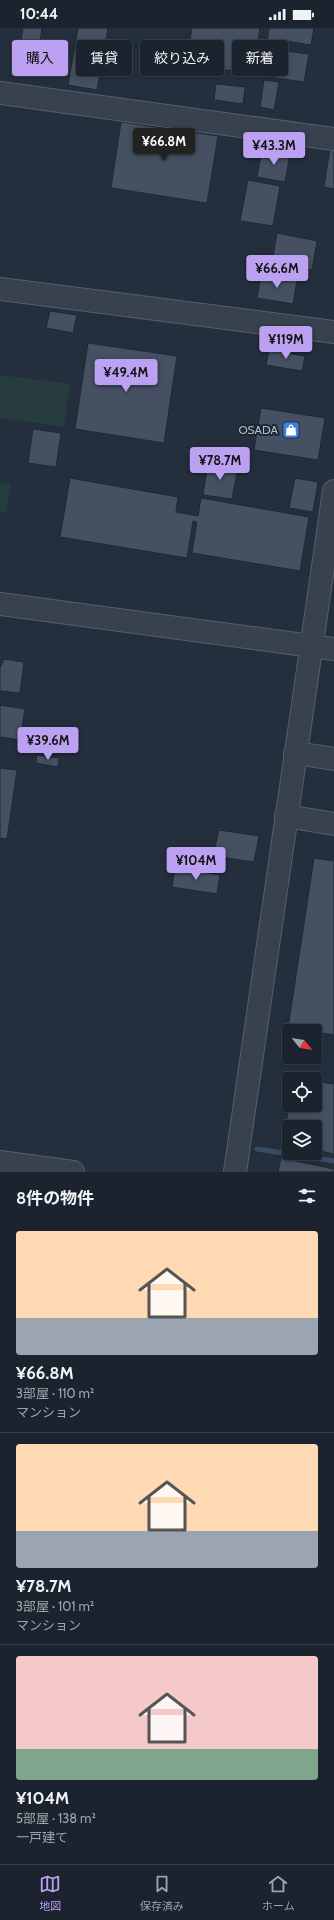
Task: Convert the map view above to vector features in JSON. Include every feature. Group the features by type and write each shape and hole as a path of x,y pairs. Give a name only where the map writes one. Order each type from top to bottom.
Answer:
{"street":[{"path":"0,94 334,139"},
{"path":"0,289 334,332"},
{"path":"235,1172 310,646 334,491"},
{"path":"0,604 334,649"},
{"path":"295,753 334,759"},
{"path":"286,816 334,824"},
{"path":"0,1162 73,1172"}],"green space":[{"path":"0,375 70,384 64,427 0,418"},
{"path":"0,483 11,484 6,513 0,512"}],"building":[{"path":"23,28 42,28 40,40 21,40"},
{"path":"78,28 108,28 106,40 76,40 76,76 99,76 97,90 68,85"},
{"path":"192,28 260,28 258,40 232,40 232,71 224,70 224,40 190,40"},
{"path":"269,28 314,28 311,45 288,41 288,40 267,40"},
{"path":"288,51 309,54 304,82 262,76 288,76"},
{"path":"264,80 279,82 274,110 260,107"},
{"path":"216,84 245,87 243,104 214,100"},
{"path":"121,122 218,136 207,203 111,188"},
{"path":"330,148 334,148 334,189 324,187"},
{"path":"262,149 290,154 285,182 257,177"},
{"path":"248,180 280,186 273,226 240,221"},
{"path":"277,233 317,241 312,270 272,262"},
{"path":"261,275 297,280 293,304 257,298"},
{"path":"50,311 77,315 73,333 46,328"},
{"path":"88,343 177,356 164,443 75,429"},
{"path":"269,350 305,356 302,371 266,365"},
{"path":"261,408 325,418 318,460 254,450"},
{"path":"33,429 61,433 56,467 28,463"},
{"path":"208,463 238,468 232,499 203,495"},
{"path":"70,478 178,497 176,512 198,516 201,498 309,517 300,571 192,553 197,522 193,521 187,558 60,537"},
{"path":"295,478 318,482 313,512 289,508"},
{"path":"4,659 24,662 20,693 0,691 0,668"},
{"path":"0,705 25,709 20,740 0,737"},
{"path":"37,755 59,758 58,767 36,763"},
{"path":"0,768 17,770 7,839 0,838"},
{"path":"219,830 259,836 254,862 213,856"},
{"path":"314,858 334,861 334,1035 322,1033 322,1024 289,1024"},
{"path":"175,867 220,875 217,894 172,887"},
{"path":"322,1082 334,1084 334,1154 322,1151 322,1120 287,1120 288,1112 322,1112"},
{"path":"281,1158 282,1160 291,1160 334,1169 334,1172 278,1172"}],"waterway":[{"path":"257,1149 334,1161"}],"place":[{"name":"OSADA","path":"291,430"}]}
